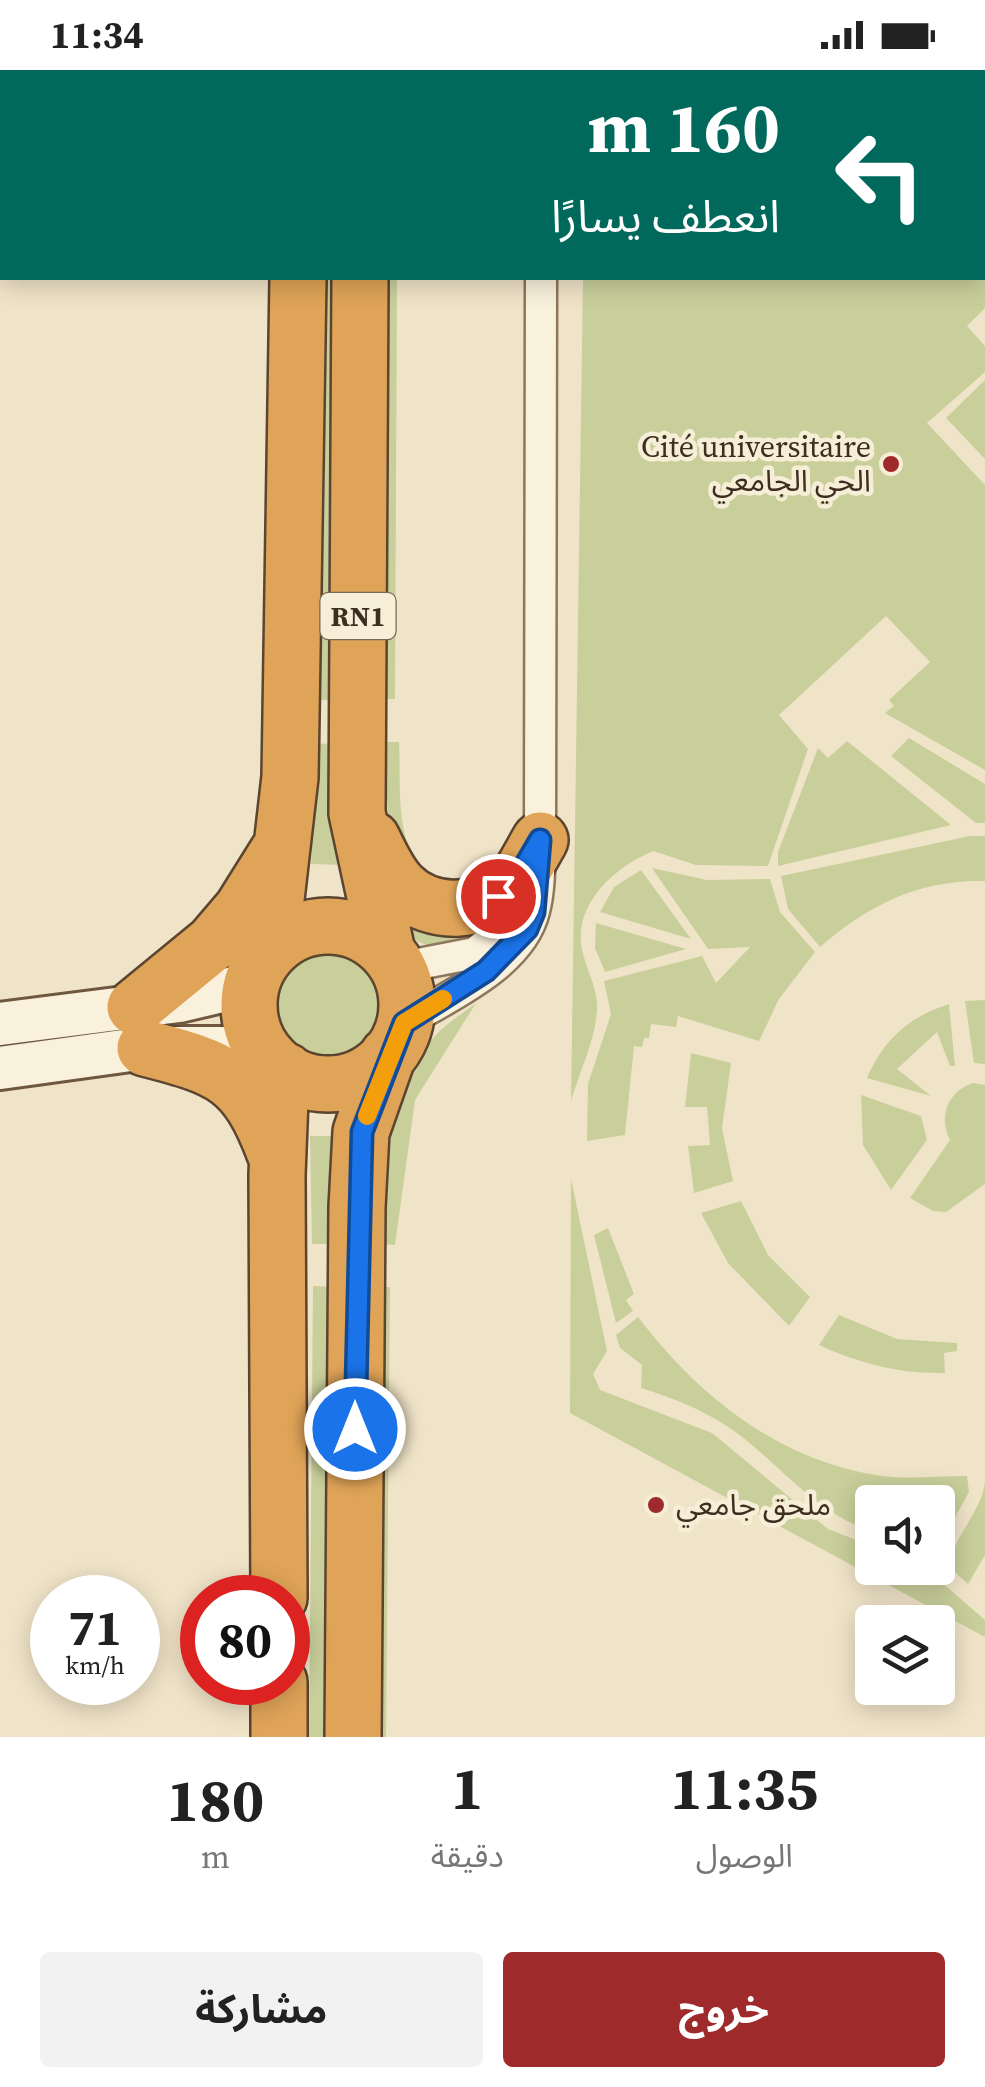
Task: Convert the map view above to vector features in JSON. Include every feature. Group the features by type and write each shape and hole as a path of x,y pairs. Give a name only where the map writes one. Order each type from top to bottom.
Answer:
{"highway":[{"name":"RN1","path":"278,1575 274,1060 250,1017 284,842 290,776 298,280"},
{"name":"RN1","path":"352,1737 357,1207 362,1132 396,1039 404,986 392,960 357,813 360,280"},
{"path":"357,813 397,882 416,897 446,908 470,908 498,896 540,855"},
{"path":"277,1160 259,1110 245,1090 140,1027 242,910 284,842"},
{"path":"261,967 287,937 328,926 370,938 392,960"},
{"path":"274,1060 306,1081 329,1084 362,1075 396,1039"},
{"path":"279,1705 279,1737"}],"street":[{"path":"396,1039 514,947 534,912 540,855 541,280"},
{"path":"392,960 460,957 487,946 504,930 540,855"},
{"path":"0,1068 140,1027 261,967"},
{"path":"0,1024 140,1027 274,1060"}],"green space":[{"path":"321,280 343,280 340,700 318,700"},
{"path":"389,280 397,280 395,699 386,699"},
{"path":"583,280 985,280 985,308 967,326 985,346 985,372 927,423 985,485 985,770 885,713 894,706 889,700 930,662 886,616 779,715 808,749 768,866 696,865 653,851 613,875 593,899 581,927 581,943 596,994 596,1022 571,1101"},
{"path":"985,380 985,459 946,418"},
{"path":"909,738 985,784 985,823 976,823 891,756"},
{"path":"847,741 951,825 778,866 778,852 818,748 828,758"},
{"path":"384,742 399,742 400,799 407,841 435,896 389,834"},
{"path":"340,743 344,865 311,864 318,744"},
{"path":"985,836 985,881 939,885 896,898 857,919 820,947 788,909 781,876"},
{"path":"652,868 707,880 770,879 780,912 815,952 779,999 759,1041 678,1016 676,1027 651,1024 649,1038 644,1038 642,1047 634,1046 625,1135 587,1141 588,1084 611,1014 604,981 702,956 716,983 750,947 708,949"},
{"path":"641,870 691,939 600,912 614,887"},
{"path":"449,920 454,946 424,944 403,925"},
{"path":"596,923 686,949 605,972 595,948"},
{"path":"328,952 348,956 366,967 377,985 381,1005 377,1025 366,1043 348,1054 328,1058 308,1054 290,1043 279,1025 275,1005 279,985 290,967 308,956"},
{"path":"985,1000 985,1064 974,1063 965,1001"},
{"path":"476,1003 415,1100 395,1245 381,1244 391,1135 406,1083 434,1037"},
{"path":"949,1004 955,1066 950,1066 937,1032 897,1069 931,1096 867,1078 881,1052 899,1031"},
{"path":"691,1053 731,1063 722,1128 733,1181 694,1193 688,1146 710,1145 707,1107 685,1107"},
{"path":"973,1083 985,1085 985,1184 946,1212 933,1211 910,1198 950,1140 945,1114 952,1098"},
{"path":"861,1095 921,1116 927,1140 891,1190 863,1145"},
{"path":"310,1136 343,1136 336,1244 312,1244"},
{"path":"571,1179 607,1351 593,1374 600,1390 712,1433 828,1529 855,1539 855,1567 570,1413"},
{"path":"741,1201 768,1255 810,1297 789,1326 728,1263 701,1213"},
{"path":"608,1228 634,1294 626,1300 633,1311 616,1323 594,1235"},
{"path":"313,1286 337,1287 333,1737 309,1737"},
{"path":"380,1287 390,1287 386,1737 377,1737"},
{"path":"839,1315 897,1339 957,1343 957,1351 944,1353 945,1373 896,1370 850,1358 819,1345"},
{"path":"638,1317 713,1397 772,1438 804,1454 875,1475 967,1476 969,1492 955,1517 955,1485 855,1485 855,1524 852,1523 816,1500 723,1424 641,1388 642,1365 620,1348 616,1335"},
{"path":"985,1481 985,1555 968,1584 955,1572 955,1545"},
{"path":"889,1585 945,1585 985,1620 985,1637 955,1621 955,1605 926,1605"}],"slow traffic":[{"path":"367,1116 388,1055 404,1023 443,999"}],"place":[{"name":"Cité universitaire الحي الجامعي","path":"891,464"},
{"name":"ملحق جامعي","path":"656,1505"}],"route":[{"path":"355,1429 357,1207 362,1132 388,1055 404,1023 486,971 514,947 527,929 534,912 540,840 516,881 498,896"}]}
